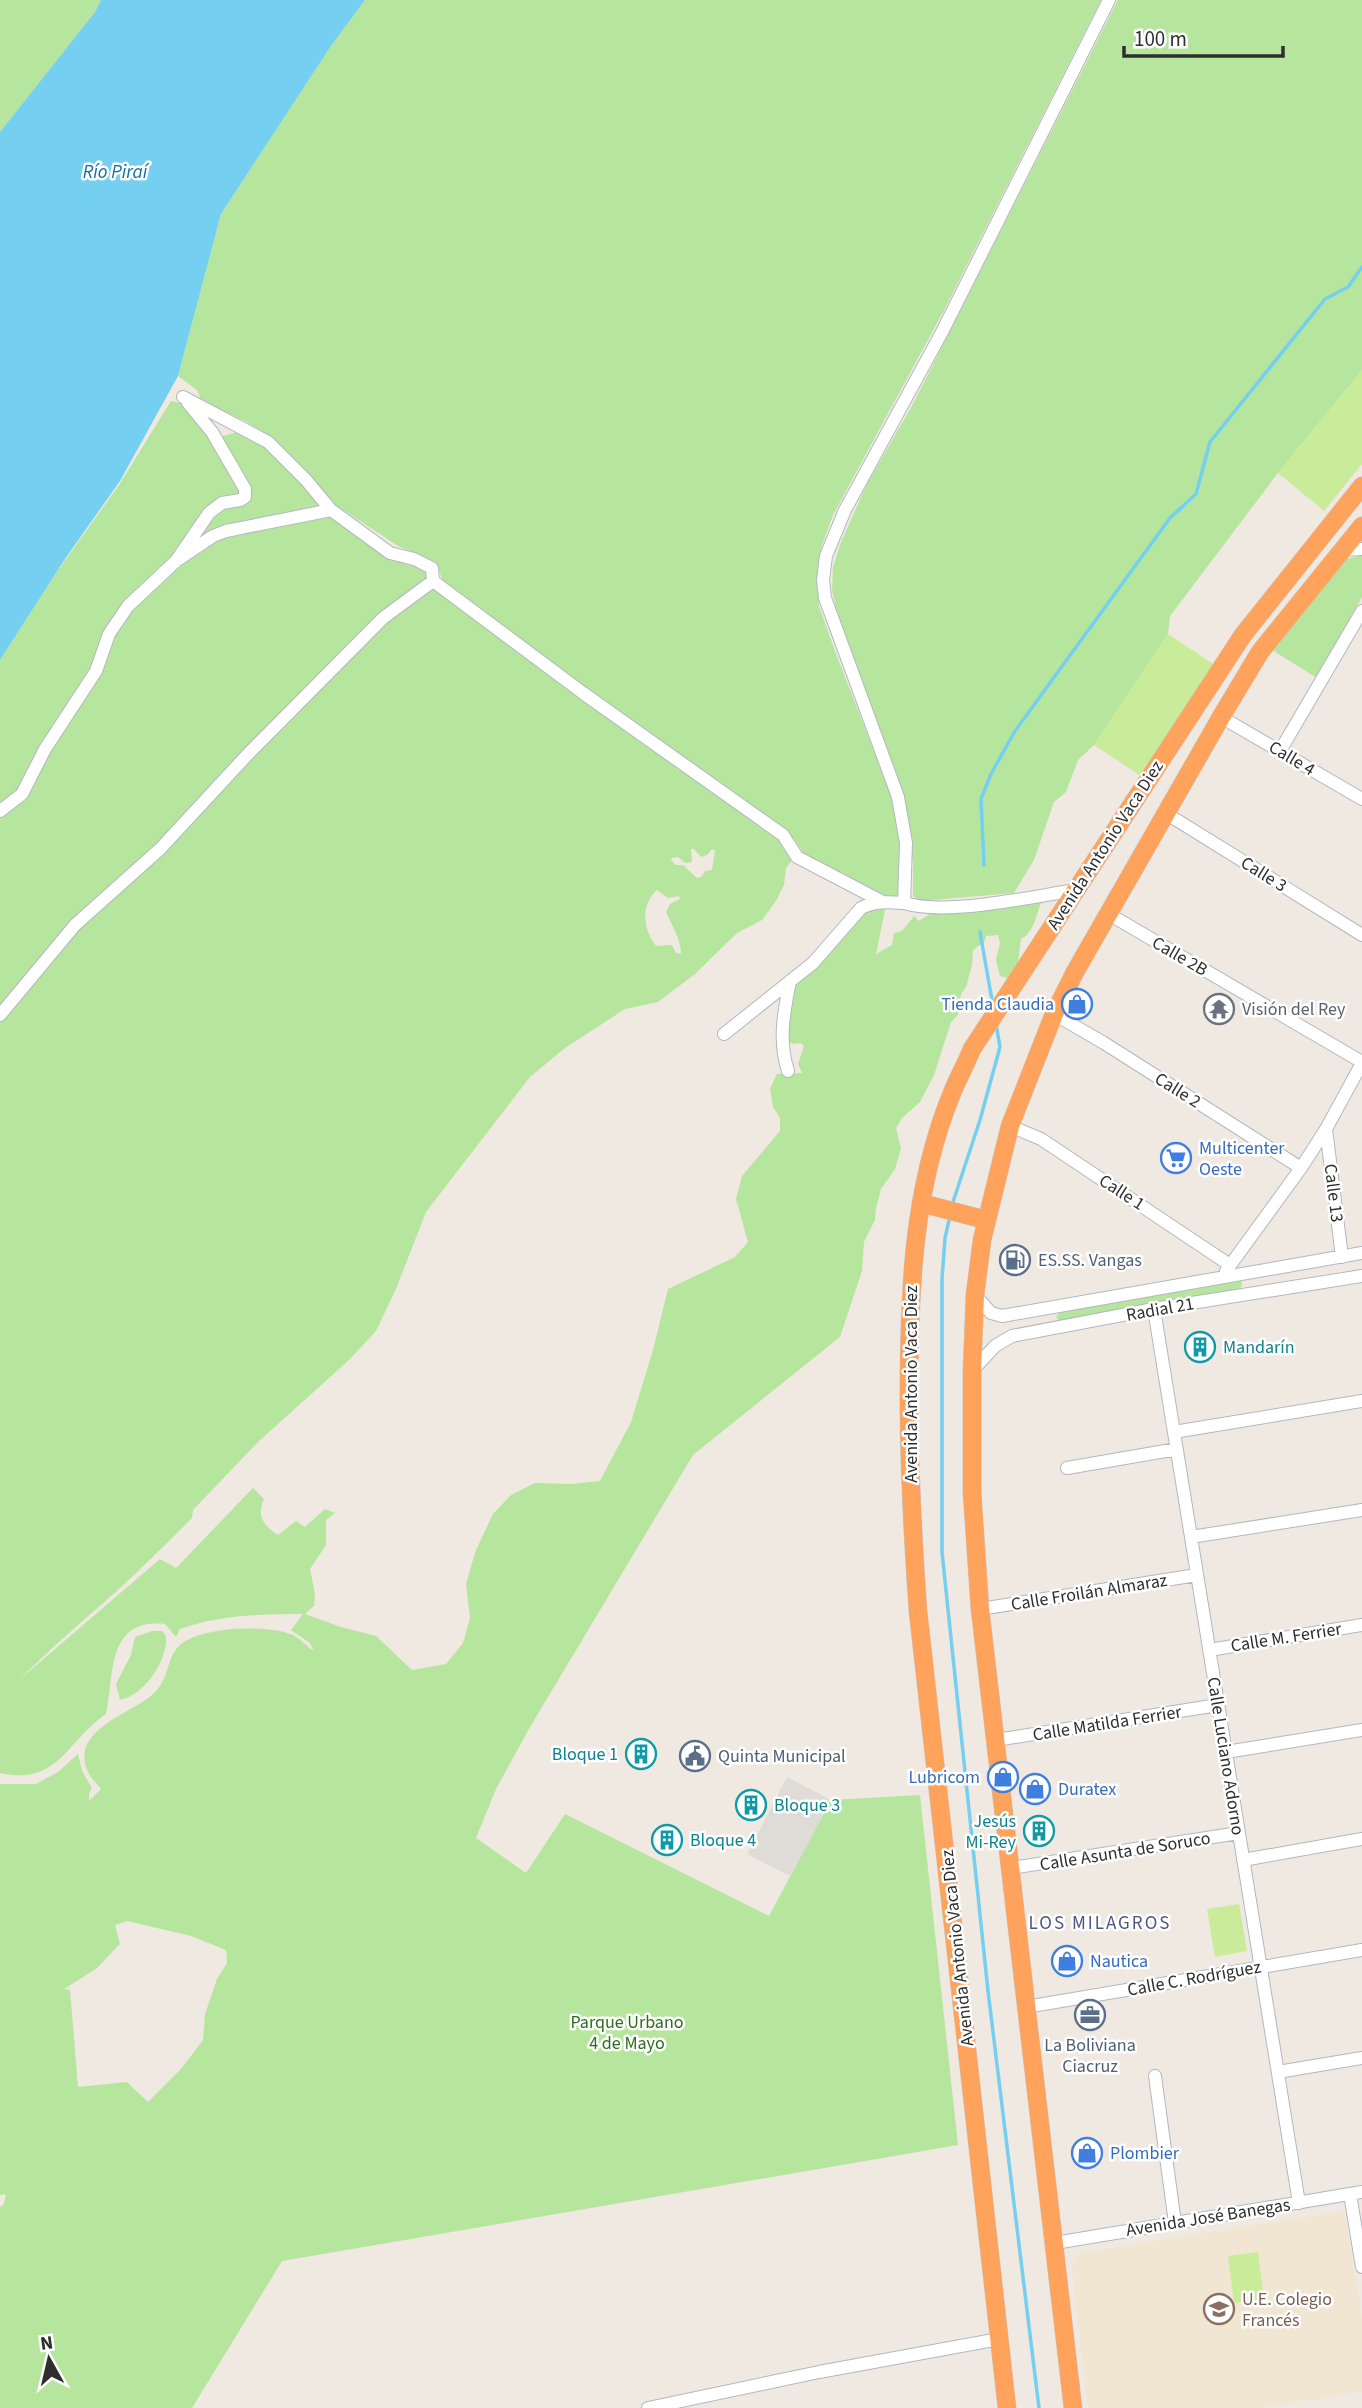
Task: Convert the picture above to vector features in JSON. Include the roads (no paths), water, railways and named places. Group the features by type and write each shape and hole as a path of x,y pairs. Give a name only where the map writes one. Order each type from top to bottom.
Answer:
{"highway":[{"name":"Avenida Antonio Vaca Diez","path":"1007,2408 918,1612 911,1523 912,1269 926,1205 934,1148 951,1094 972,1049 1015,981 1243,635 1362,486"},
{"name":"Avenida Antonio Vaca Diez","path":"1073,2408 981,1609 972,1492 972,1371 978,1218 1010,1126 1055,1014 1107,913 1261,652 1362,526"},
{"path":"926,1205 978,1218"}],"street":[{"path":"904,903 906,843 898,797 825,598 823,580 826,556 845,510 942,332 1109,0"},
{"path":"176,561 209,513 222,503 240,500 245,496 245,489 212,432 183,397 268,442 331,510 390,553 414,559 432,568 433,580 583,693 783,835 797,856 884,902"},
{"path":"0,811 22,794 45,748 96,671 109,634 128,606 176,561 213,536 226,531 331,510"},
{"path":"1343,550 1362,549"},
{"path":"0,1015 75,925 160,849 248,754 383,618 433,580"},
{"path":"1280,751 1362,611"},
{"name":"Calle 4","path":"1221,717 1362,799"},
{"name":"Calle 3","path":"1167,814 1362,935"},
{"path":"724,1034 813,963 860,908 884,902 938,908 1076,890"},
{"name":"Calle 2B","path":"1107,913 1362,1063"},
{"path":"788,1071 781,1034 790,981"},
{"name":"Calle 2","path":"1055,1014 1104,1042 1301,1168"},
{"path":"1222,1277 1301,1168 1362,1063"},
{"name":"Calle 1","path":"1010,1126 1041,1139 1230,1265"},
{"name":"Calle 13","path":"1326,1129 1342,1257"},
{"name":"Radial 21","path":"975,1296 991,1313 1002,1316 1362,1254"},
{"name":"Radial 21","path":"972,1371 995,1346 1012,1336 1154,1309 1362,1276"},
{"name":"Calle Luciano Adorno","path":"1154,1309 1299,2203"},
{"path":"1045,1310 1048,1328"},
{"path":"1174,1432 1362,1401"},
{"path":"1067,1468 1177,1449"},
{"path":"1191,1537 1362,1510"},
{"name":"Calle Froilán Almaraz","path":"981,1609 1197,1575"},
{"name":"Calle M. Ferrier","path":"1209,1650 1362,1625"},
{"name":"Calle Matilda Ferrier","path":"996,1740 1218,1705"},
{"path":"1226,1752 1362,1730"},
{"name":"Calle Asunta de Soruco","path":"1011,1868 1239,1833"},
{"path":"1243,1860 1362,1839"},
{"name":"Calle C. Rodríguez","path":"1027,2007 1362,1950"},
{"path":"1278,2072 1362,2058"},
{"path":"1155,2076 1175,2223"},
{"path":"1356,2193 1362,2267"},
{"name":"Avenida José Banegas","path":"1055,2243 1356,2193"},
{"path":"648,2408 806,2374 999,2339"}],"water":[{"name":"Río Piraí","path":"101,0 365,0 331,46 221,214 178,376 120,481 65,559 0,660 0,132 95,12"}],"waterway":[{"path":"984,865 981,799 991,774 1015,731 1170,518 1196,494 1210,442 1325,299 1348,287 1362,267"},
{"path":"980,932 993,1006"},
{"path":"952,1205 1000,1047 996,1024"},
{"path":"950,1216 945,1238 942,1279 942,1552 988,1991 1039,2408"}],"place":[{"name":"Tienda Claudia","path":"1077,1004"},
{"name":"Visión del Rey","path":"1219,1009"},
{"name":"Multicenter Oeste","path":"1176,1158"},
{"name":"ES.SS. Vangas","path":"1015,1260"},
{"name":"Mandarín","path":"1200,1347"},
{"name":"Bloque 1","path":"641,1754"},
{"name":"Quinta Municipal","path":"695,1756"},
{"name":"Lubricom","path":"1003,1777"},
{"name":"Duratex","path":"1035,1789"},
{"name":"Bloque 3","path":"751,1805"},
{"name":"Jesús Mi-Rey","path":"1039,1831"},
{"name":"Bloque 4","path":"667,1840"},
{"name":"Nautica","path":"1067,1961"},
{"name":"La Boliviana Ciacruz","path":"1090,2015"},
{"name":"Plombier","path":"1087,2153"},
{"name":"U.E. Colegio Francés","path":"1219,2309"}],"district":[{"name":"LOS MILAGROS","path":"1100,1922"}],"park label":[{"name":"Parque Urbano 4 de Mayo","path":"627,2032"}]}
